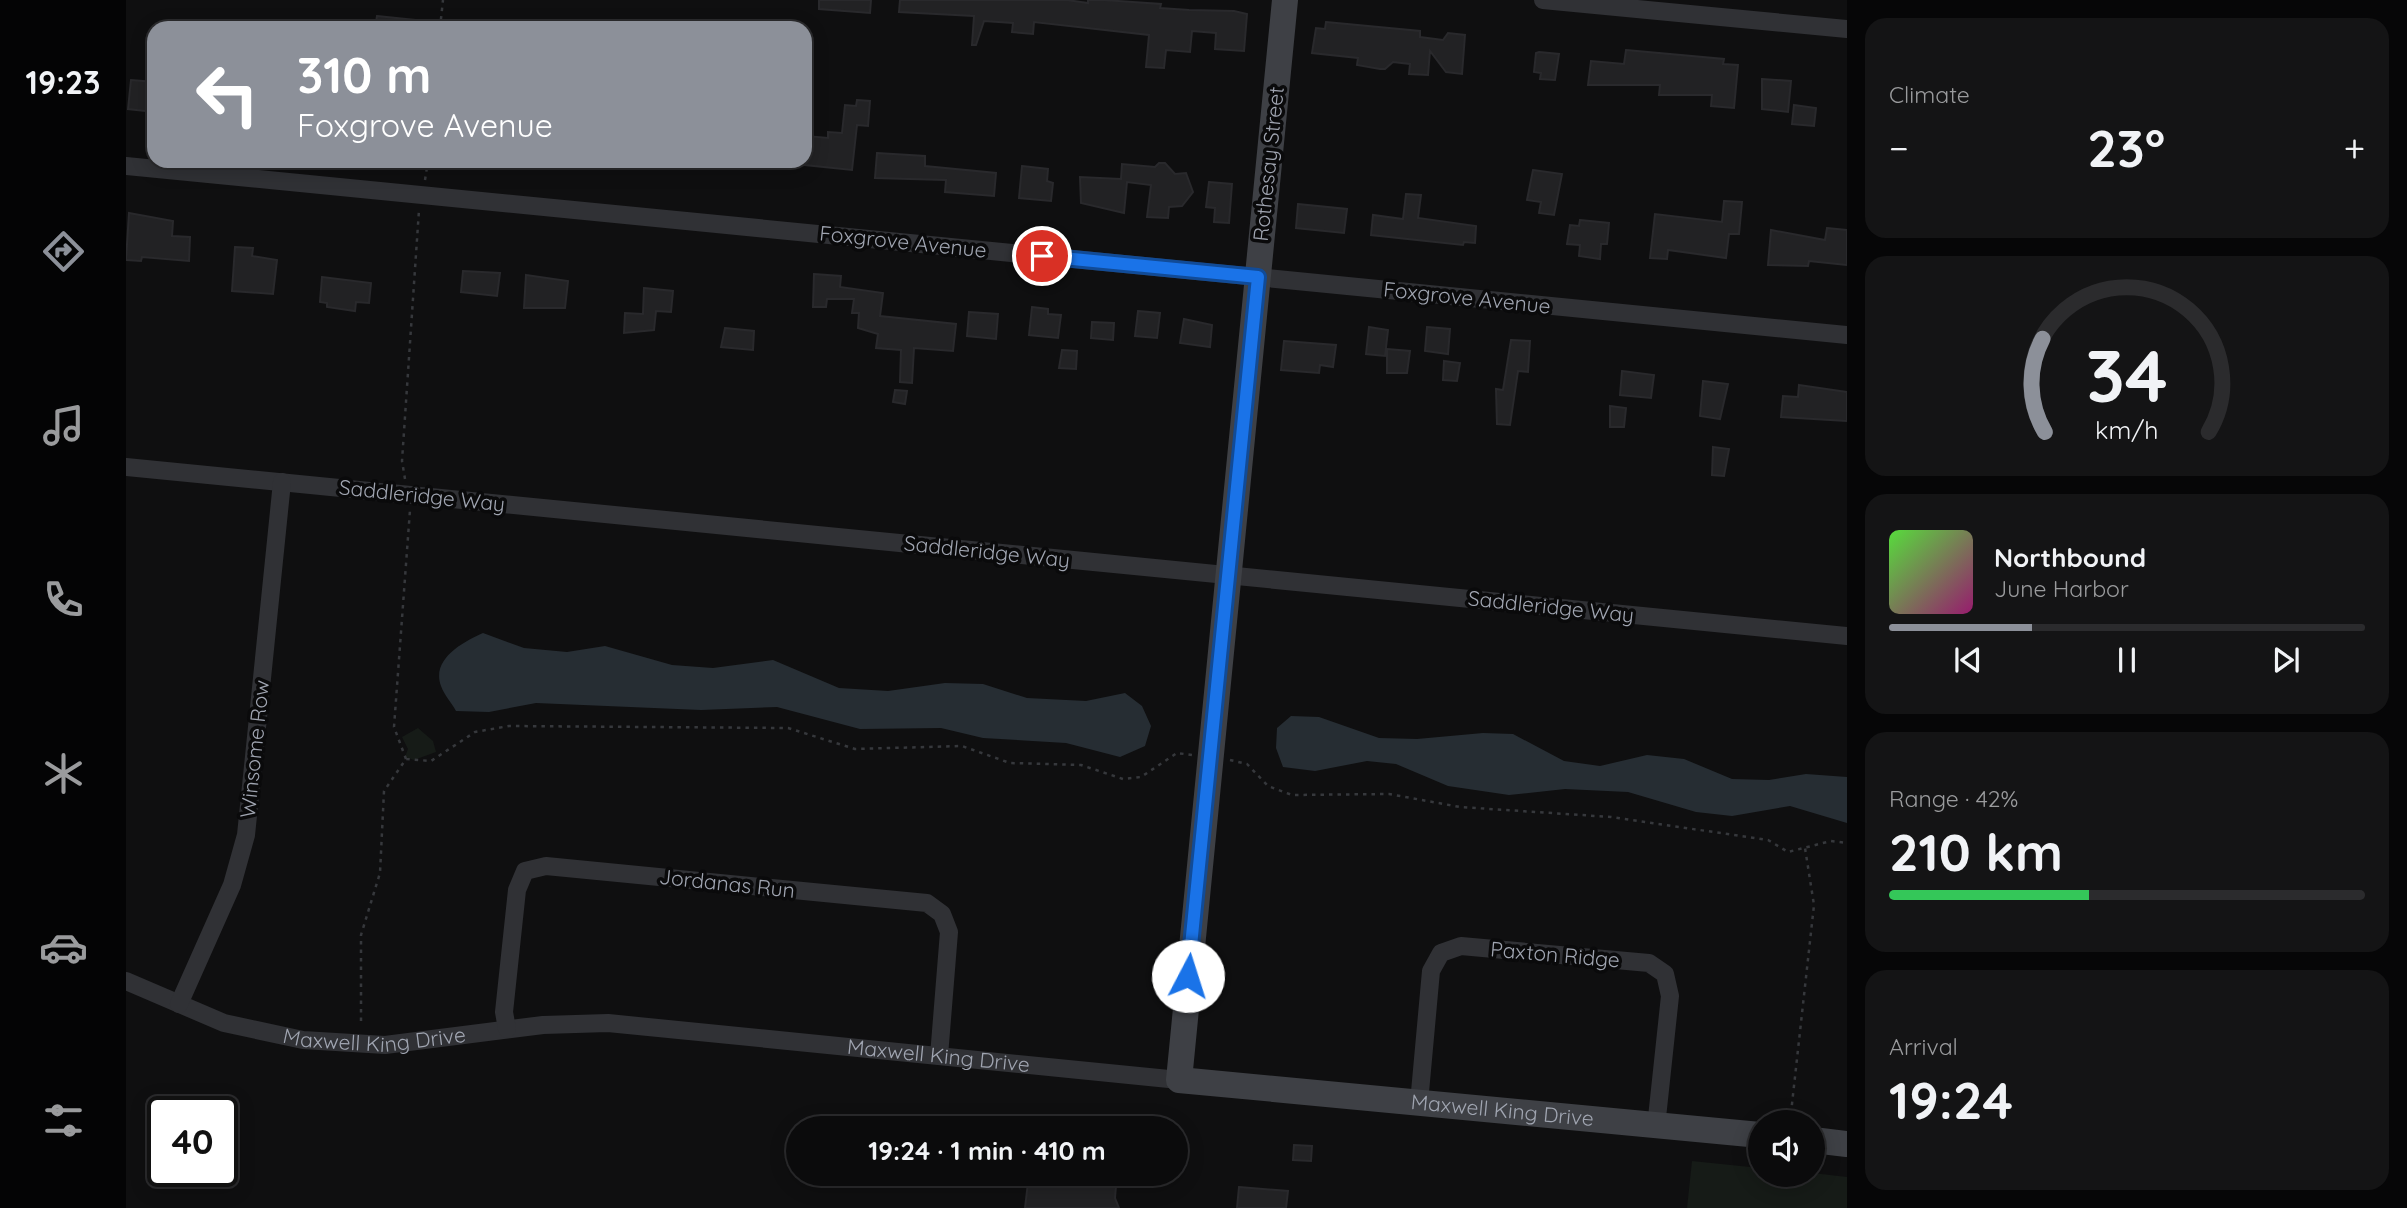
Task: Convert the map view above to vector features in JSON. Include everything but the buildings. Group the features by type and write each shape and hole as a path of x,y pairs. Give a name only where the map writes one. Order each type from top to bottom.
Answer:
{"street":[{"name":"Rothesay Street","path":"1179,1080 1285,0"},
{"path":"1543,0 1847,29"},
{"name":"Foxgrove Avenue","path":"126,166 1847,335"},
{"name":"Saddleridge Way","path":"126,467 1847,636"},
{"name":"Winsome Row","path":"179,1004 232,885 246,835 282,482"},
{"name":"Jordanas Run","path":"507,1029 504,1012 517,890 526,871 546,866 927,904 942,914 949,932 939,1056"},
{"name":"Paxton Ridge","path":"1419,1103 1431,971 1441,953 1461,946 1648,963 1665,974 1670,996 1656,1127"},
{"name":"Maxwell King Drive","path":"126,981 224,1023 303,1040 385,1045 507,1029 608,1023 1748,1134"},
{"path":"1825,1141 1847,1144"}],"path":[{"path":"441,21 443,0"},
{"path":"406,759 394,727 410,517 402,461 421,195"},
{"path":"406,759 431,761 475,732 509,726 788,728 855,749 962,746 1010,763 1081,765 1122,779 1141,776 1177,753 1247,764 1268,786 1292,795 1389,794 1460,807 1611,817 1768,840 1788,852 1831,841 1847,844"},
{"path":"361,1021 361,935 380,873 384,791 406,759"},
{"path":"1791,1110 1814,905 1805,848"}],"shaded area":[{"path":"483,633 524,648 567,652 605,646 672,665 713,668 773,660 839,688 888,691 945,683 983,684 1027,698 1086,701 1125,693 1142,706 1151,726 1145,746 1120,757 1066,743 983,738 941,728 860,729 777,707 701,710 536,703 489,712 456,711 441,686 441,668 458,647"},
{"path":"1291,716 1319,717 1379,738 1417,739 1483,733 1513,734 1564,761 1600,766 1647,755 1684,759 1732,779 1769,780 1806,774 1847,777 1847,823 1790,806 1732,816 1696,812 1628,792 1565,789 1509,795 1448,786 1396,764 1367,761 1315,771 1283,767 1276,748 1277,728"},
{"path":"418,728 433,741 436,752 414,760 405,757 408,749 402,737"},
{"path":"1692,1161 1748,1167 1748,1187 1825,1187 1825,1174 1847,1177 1847,1208 1687,1208"}],"route":[{"path":"1042,256 1258,277 1188,976"}]}
